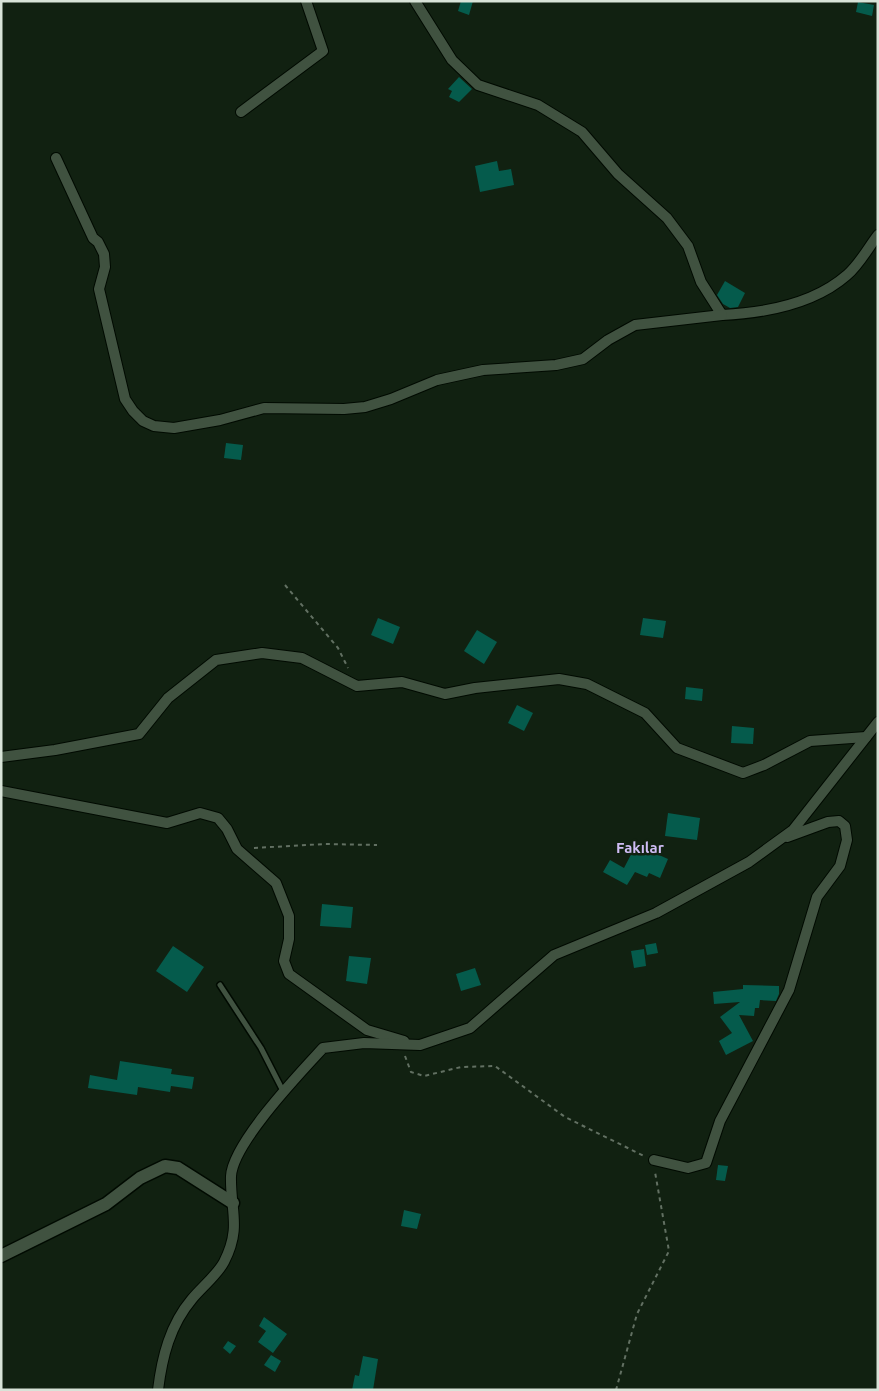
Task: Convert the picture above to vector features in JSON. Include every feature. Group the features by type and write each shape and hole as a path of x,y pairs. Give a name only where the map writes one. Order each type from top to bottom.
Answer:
{"street":[{"path":"242,112 323,51 306,1"},
{"path":"415,1 452,60 478,85 538,106 582,132 618,174 667,218 688,246 701,282 722,314"},
{"path":"56,158 93,238 98,242 104,254 105,267 99,289 125,399 133,412 143,421 154,426 174,428 220,420 264,408 344,410 365,407 391,399 437,380 483,370 556,365 583,359 608,340 635,325 722,314 756,313 816,295 847,275 878,235"},
{"path":"1,757 55,750 139,734 168,698 216,660 262,653 302,658 357,686 402,682 445,694 475,688 559,679 587,684 644,713 678,748 743,773 764,765 810,741 866,738"},
{"path":"159,1389 170,1331 190,1301 224,1263 235,1233 231,1174 244,1144 283,1092 323,1048 364,1043 420,1045 470,1028 554,955 656,913 750,862 792,830 878,722"},
{"path":"1,791 167,823 200,813 218,818 227,829 237,849 276,884 289,916 289,940 284,961 289,974 366,1030 420,1045"},
{"path":"654,1160 688,1168 706,1163 720,1121 789,990 817,897 840,866 847,840 846,826 839,820 828,822 779,840"},
{"path":"1,1256 106,1204 140,1178 165,1166 178,1168 233,1203"}],"lane":[{"path":"220,985 261,1048 283,1092"}],"path":[{"path":"285,585 338,648 357,686"},
{"path":"237,849 325,844 377,845"},
{"path":"400,1044 411,1072 424,1076 461,1067 495,1066 565,1117 654,1160 669,1251 637,1314 616,1390"}],"building":[{"path":"461,1 473,1 469,15 458,11"},
{"path":"858,2 874,5 872,16 856,12"},
{"path":"459,77 472,89 459,102 449,97 452,91 448,89"},
{"path":"497,161 499,171 511,169 514,185 480,192 475,166"},
{"path":"725,281 745,293 738,307 730,308 723,304 717,295"},
{"path":"226,443 243,445 241,460 224,458"},
{"path":"378,618 400,627 393,644 371,635"},
{"path":"643,618 666,621 663,638 640,635"},
{"path":"477,630 497,642 484,664 464,651"},
{"path":"686,687 703,689 702,701 685,699"},
{"path":"517,705 533,713 524,731 508,723"},
{"path":"732,726 754,728 753,744 731,743"},
{"path":"668,813 700,818 697,840 665,836"},
{"path":"637,843 660,853 659,855 668,859 660,878 649,873 647,877 635,872 627,885 603,872 610,860 624,868"},
{"path":"322,904 353,907 351,928 320,926"},
{"path":"656,943 658,953 647,955 645,945"},
{"path":"173,946 204,967 187,992 156,971"},
{"path":"644,949 646,966 634,968 631,951"},
{"path":"349,956 371,958 367,984 346,981"},
{"path":"475,968 481,985 461,991 456,974"},
{"path":"743,985 779,986 779,994 776,1001 760,1000 759,1008 755,1008 754,1016 739,1015 753,1041 726,1055 719,1041 732,1033 720,1017 740,1002 714,1004 713,992 743,989"},
{"path":"120,1061 172,1069 171,1074 194,1077 192,1089 171,1086 170,1092 138,1087 137,1095 88,1088 90,1075 117,1080"},
{"path":"718,1165 728,1166 725,1181 716,1180"},
{"path":"404,1210 421,1214 417,1229 401,1226"},
{"path":"264,1317 287,1334 273,1353 258,1342 266,1331 259,1326"},
{"path":"228,1341 236,1346 230,1354 223,1348"},
{"path":"271,1355 281,1361 275,1372 264,1365"},
{"path":"363,1356 378,1359 373,1390 352,1390 355,1375 359,1376"}],"district":[{"name":"Fakılar","path":"640,848"}]}
